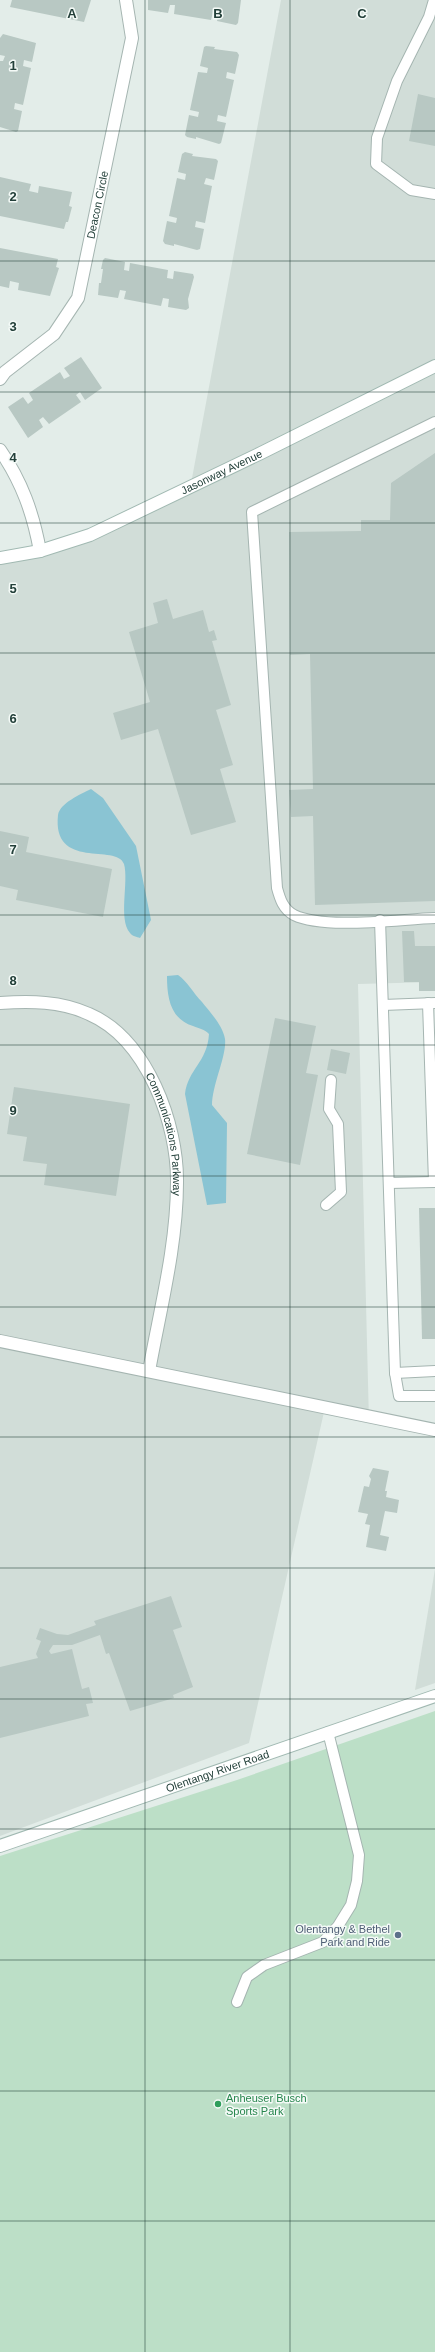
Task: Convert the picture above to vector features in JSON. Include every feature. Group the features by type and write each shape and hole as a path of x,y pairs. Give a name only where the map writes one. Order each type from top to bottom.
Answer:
{"street":[{"name":"Deacon Circle","path":"0,379 5,372 54,334 78,298 132,38 126,0"},
{"name":"Jasonway Avenue","path":"0,558 40,551 90,535 261,453 435,366"},
{"path":"0,450 26,494 34,520 40,551"},
{"name":"Communications Parkway","path":"0,1003 28,1001 58,1005 89,1013 104,1022 118,1032 129,1044 153,1084 167,1113 175,1149 177,1182 176,1217 149,1371"},
{"path":"0,1341 435,1430"},
{"name":"Olentangy River Road","path":"0,1846 435,1696"}],"lane":[{"path":"434,0 429,17 397,81 376,138 376,164 411,190 435,194"},
{"path":"435,422 252,512 277,888 281,903 294,914 316,921 435,918"},
{"path":"380,920 395,1373 399,1396 435,1396"},
{"path":"383,1005 431,1003 434,1182 389,1184"},
{"path":"326,1205 341,1192 338,1124 329,1110 332,1080"},
{"path":"395,1373 435,1372"},
{"path":"237,2002 247,1977 264,1965 323,1942 338,1926 351,1905 357,1881 359,1855 328,1732"}],"shaded area":[{"path":"281,0 435,0 435,982 358,984 369,1422 324,1412 249,1743 0,1836 0,559 21,556 190,489"},
{"path":"435,1569 435,1683 415,1690"}],"green space":[{"name":"Anheuser Busch Sports Park","path":"435,1711 435,2352 0,2352 0,1856 237,1780"}],"water":[{"path":"91,789 103,798 136,846 151,920 140,938 133,936 130,933 125,919 124,864 119,858 110,855 86,853 74,850 65,843 59,832 58,815 60,811 72,799"},
{"path":"178,975 188,984 216,1019 224,1034 224,1053 214,1088 212,1105 227,1123 226,1203 207,1205 185,1094 190,1078 205,1052 209,1034 204,1030 185,1023 179,1018 171,1006 167,976"}],"building":[{"path":"12,0 91,0 84,22 10,7"},
{"path":"148,0 241,0 238,23 236,25 217,21 219,13 213,12 211,20 174,14 175,5 170,5 168,13 148,10"},
{"path":"3,34 36,43 32,62 24,60 23,66 31,68 23,105 15,103 14,109 22,111 18,131 16,132 0,127 0,61 3,61 5,56 0,55 0,38"},
{"path":"204,47 215,47 214,49 237,52 239,55 235,74 227,72 226,78 234,80 226,117 218,115 217,121 226,123 221,143 219,144 196,137 196,139 187,137 185,135 189,115 198,117 199,112 190,110 198,72 207,73 208,68 200,66"},
{"path":"418,94 435,98 435,146 409,141"},
{"path":"185,152 193,154 192,156 216,159 218,161 214,180 206,178 204,184 212,186 205,223 196,221 195,227 204,229 200,249 197,250 174,244 174,246 165,244 163,241 167,221 176,223 177,218 169,216 177,178 185,180 186,174 178,172 182,154"},
{"path":"0,177 31,184 29,191 38,193 39,186 72,192 69,206 72,207 68,222 66,222 64,229 0,216"},
{"path":"0,248 58,259 56,267 59,268 50,296 18,290 19,283 10,281 9,288 0,286"},
{"path":"105,258 125,262 124,270 129,271 130,263 168,270 167,278 173,279 174,271 193,274 194,277 188,299 189,308 186,310 168,307 169,299 163,298 161,306 124,299 126,291 120,290 118,298 98,295 99,283 101,283 103,269 101,269"},
{"path":"81,357 102,388 85,400 80,392 76,395 81,402 49,424 43,417 39,420 43,427 28,438 8,407 23,397 28,404 33,400 29,393 60,372 64,379 70,376 64,368"},
{"path":"435,453 435,901 315,905 313,816 291,817 289,790 313,789 310,654 290,655 289,532 361,531 361,520 390,520 391,483"},
{"path":"167,599 173,619 203,610 209,632 214,630 217,640 212,641 231,705 216,710 233,765 220,769 236,822 191,835 158,729 121,740 113,713 150,702 129,632 158,623 153,603"},
{"path":"0,831 29,837 26,852 112,869 103,917 16,900 18,890 0,886"},
{"path":"402,931 414,931 415,946 435,946 435,991 419,991 419,982 404,982"},
{"path":"275,1018 316,1026 306,1073 318,1075 300,1165 247,1154"},
{"path":"331,1049 350,1053 346,1074 327,1070"},
{"path":"14,1087 130,1104 116,1196 44,1185 47,1164 23,1161 27,1137 7,1134"},
{"path":"419,1208 435,1208 435,1339 422,1339"},
{"path":"373,1468 389,1471 385,1491 387,1491 386,1497 399,1500 397,1513 385,1511 380,1535 389,1537 386,1551 366,1547 370,1525 365,1524 368,1514 358,1512 364,1486 369,1487 371,1479 369,1476"},
{"path":"171,1596 182,1627 173,1630 193,1687 173,1695 174,1698 130,1711 109,1653 106,1654 100,1635 72,1645 53,1645 49,1651 51,1654 72,1649 82,1689 89,1687 93,1703 86,1704 89,1716 0,1738 0,1667 38,1658 36,1654 41,1641 36,1639 40,1628 57,1634 68,1635 96,1625 94,1621"}],"place":[{"name":"Olentangy & Bethel Park and Ride","path":"398,1935"},
{"name":"Anheuser Busch Sports Park","path":"218,2104"}]}
